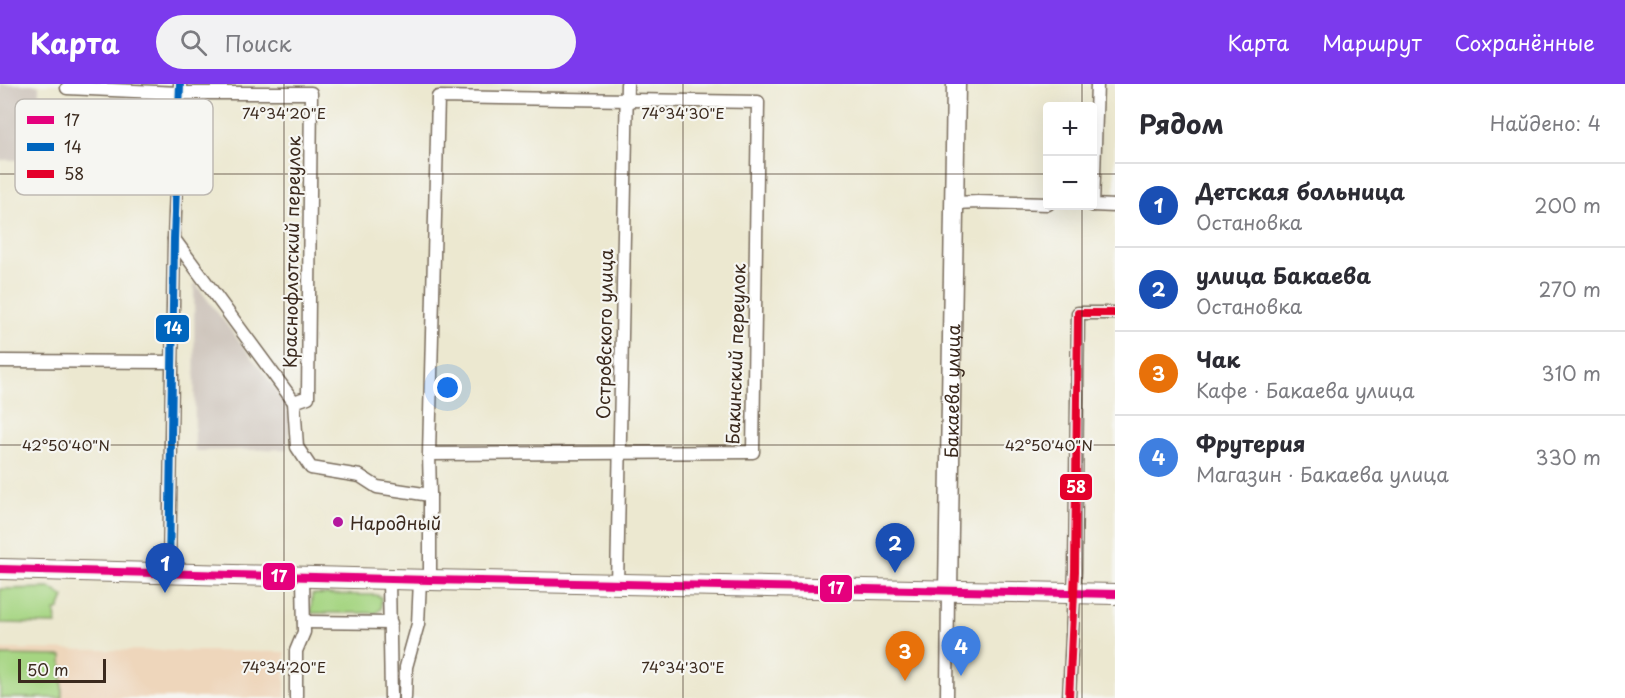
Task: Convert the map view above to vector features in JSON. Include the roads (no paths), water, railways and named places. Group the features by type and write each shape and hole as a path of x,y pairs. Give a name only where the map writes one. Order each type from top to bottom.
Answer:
{"main road":[{"name":"Бакаева улица","path":"948,591 956,84"},
{"path":"0,569 617,585 1115,594"}],"street":[{"name":"Островского улица","path":"617,585 627,84"},
{"path":"1095,156 1097,84"},
{"path":"67,88 179,89"},
{"name":"Краснофлотский переулок","path":"174,239 294,402 308,397 311,93 179,89"},
{"path":"405,698 406,667 418,624 425,580 430,495 429,454 438,97 627,100"},
{"name":"Бакинский переулок","path":"429,454 753,452 758,102 627,100"},
{"path":"169,573 175,195"},
{"path":"955,203 1043,204"},
{"path":"1097,205 1115,206"},
{"path":"1069,698 1074,593 1078,313 1115,313"},
{"path":"0,361 172,362"},
{"path":"294,402 297,447 311,468 360,476 377,487 430,495"},
{"path":"296,698 296,651 304,632 303,577"},
{"path":"389,579 391,698"},
{"name":"Бакаева улица","path":"947,698 948,591"},
{"path":"304,622 391,623"}],"place":[{"name":"Народный","path":"338,522"},
{"name":"улица Бакаева","path":"895,573"},
{"name":"Детская больница","path":"165,593"},
{"name":"Фрутерия","path":"961,676"},
{"name":"Чак","path":"905,681"}]}
